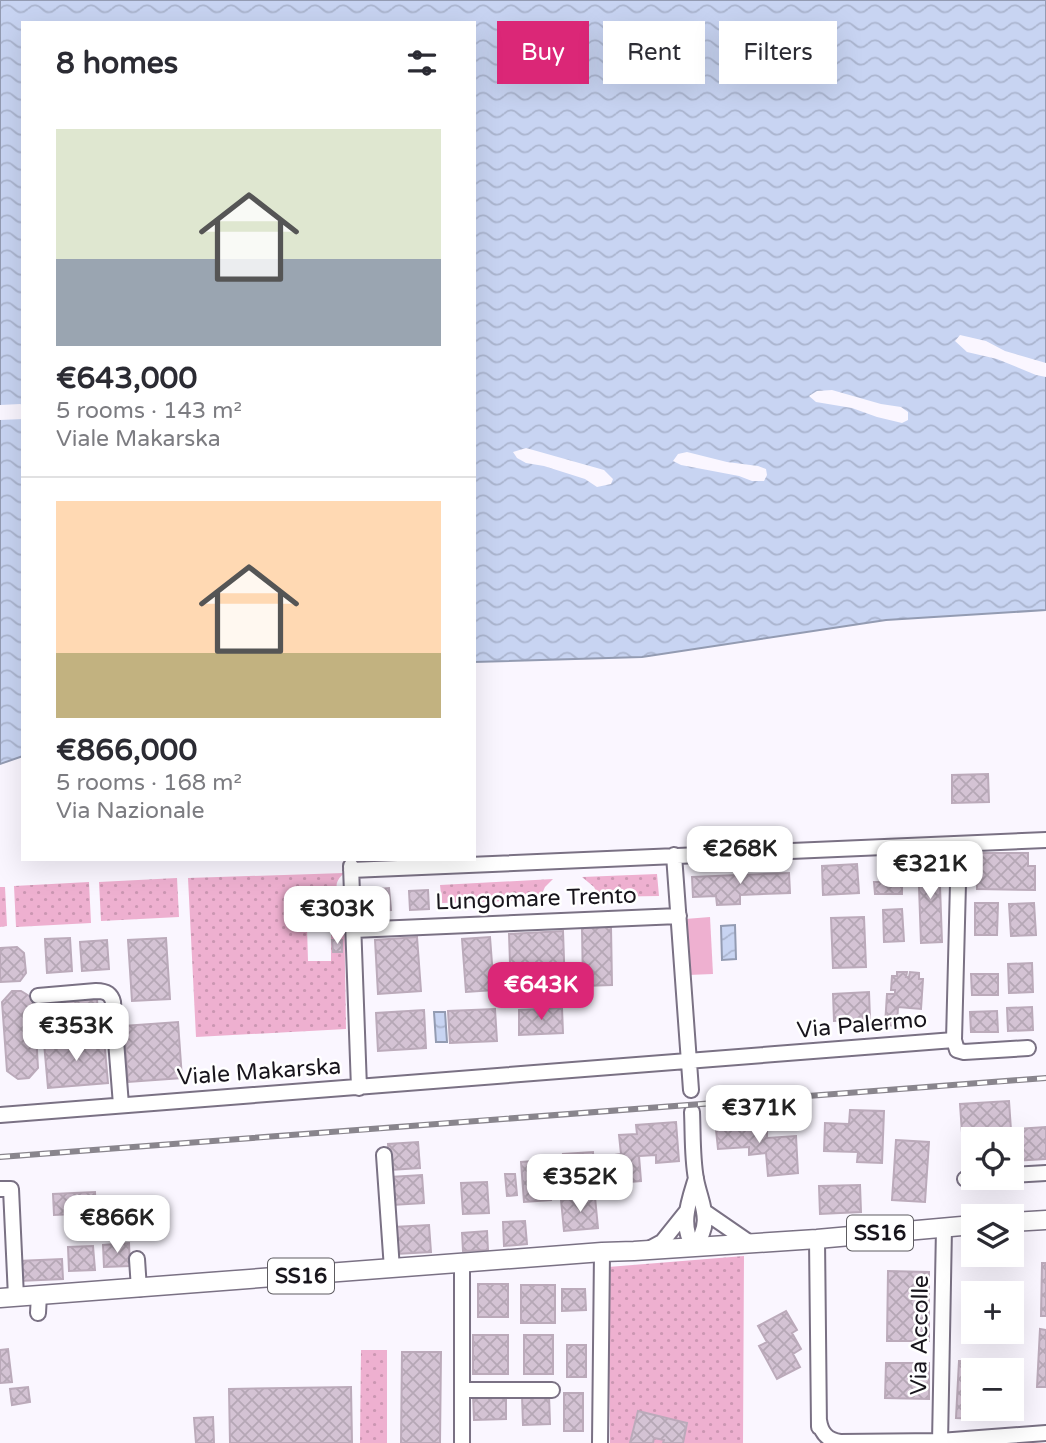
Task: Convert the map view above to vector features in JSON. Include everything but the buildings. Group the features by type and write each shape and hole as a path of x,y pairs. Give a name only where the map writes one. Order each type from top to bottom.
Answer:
{"main road":[{"path":"1024,1221 1046,1220"},
{"name":"SS16","path":"8,1298 961,1226"}],"street":[{"name":"Lungomare Trento","path":"351,868 1046,840"},
{"name":"Via Palermo","path":"689,1062 954,1040 959,844"},
{"path":"674,855 691,1090"},
{"name":"Viale Makarska","path":"351,868 359,1088"},
{"name":"Lungomare Trento","path":"353,930 678,916"},
{"path":"38,996 96,991 110,995 113,1002 121,1105"},
{"path":"954,1040 957,1049 964,1052 1028,1048"},
{"name":"Viale Makarska","path":"0,1115 689,1062"},
{"path":"692,1112 696,1178 705,1212 702,1236 694,1247 687,1233 687,1210 696,1178"},
{"path":"384,1154 392,1269"},
{"path":"1024,1174 1046,1173"},
{"path":"0,1189 11,1189 6,1231 8,1298"},
{"path":"646,1251 662,1242 687,1210"},
{"path":"705,1212 750,1242"},
{"name":"Via Accolle","path":"940,1442 944,1228"},
{"path":"817,1239 819,1443"},
{"path":"600,1443 602,1252"},
{"path":"137,1259 139,1289"},
{"path":"462,1264 462,1443"},
{"path":"38,1313 39,1295"},
{"path":"462,1390 552,1390"},
{"path":"819,1420 824,1435 837,1441 940,1442 1046,1433"}],"shaded area":[{"path":"344,873 337,882 337,889 344,905 346,1029 196,1037 188,878","holes":["307,927 331,927 331,961 308,961"]},
{"path":"657,874 659,896 599,897 594,887 582,877"},
{"path":"177,878 179,917 101,921 99,882"},
{"path":"553,879 545,887 539,900 442,903 440,885"},
{"path":"89,882 91,923 16,927 14,886"},
{"path":"0,887 5,887 7,926 0,927"},
{"path":"710,917 713,974 688,975 685,919"},
{"path":"744,1256 743,1443 610,1443 608,1267"},
{"path":"361,1350 387,1350 387,1443 360,1443"}],"water":[{"path":"0,0 1046,0 1046,610 886,620 642,657 476,662 476,21 21,21 21,757 0,764"},
{"path":"735,925 736,959 722,960 721,926"},
{"path":"434,1012 445,1012 447,1042 436,1042"}],"pier":[{"path":"960,335 986,341 1005,351 1046,363 1046,377 997,359 967,352 955,341"},
{"path":"832,390 901,407 908,412 908,420 902,423 877,417 852,408 816,402 809,396 817,391"},
{"path":"21,404 21,419 0,420 0,405"},
{"path":"526,448 604,470 613,479 611,484 597,487 585,479 526,463 513,452"},
{"path":"687,452 758,466 766,469 767,475 764,481 752,481 673,461 678,454"}],"railway":[{"path":"0,1157 1046,1078"}]}
